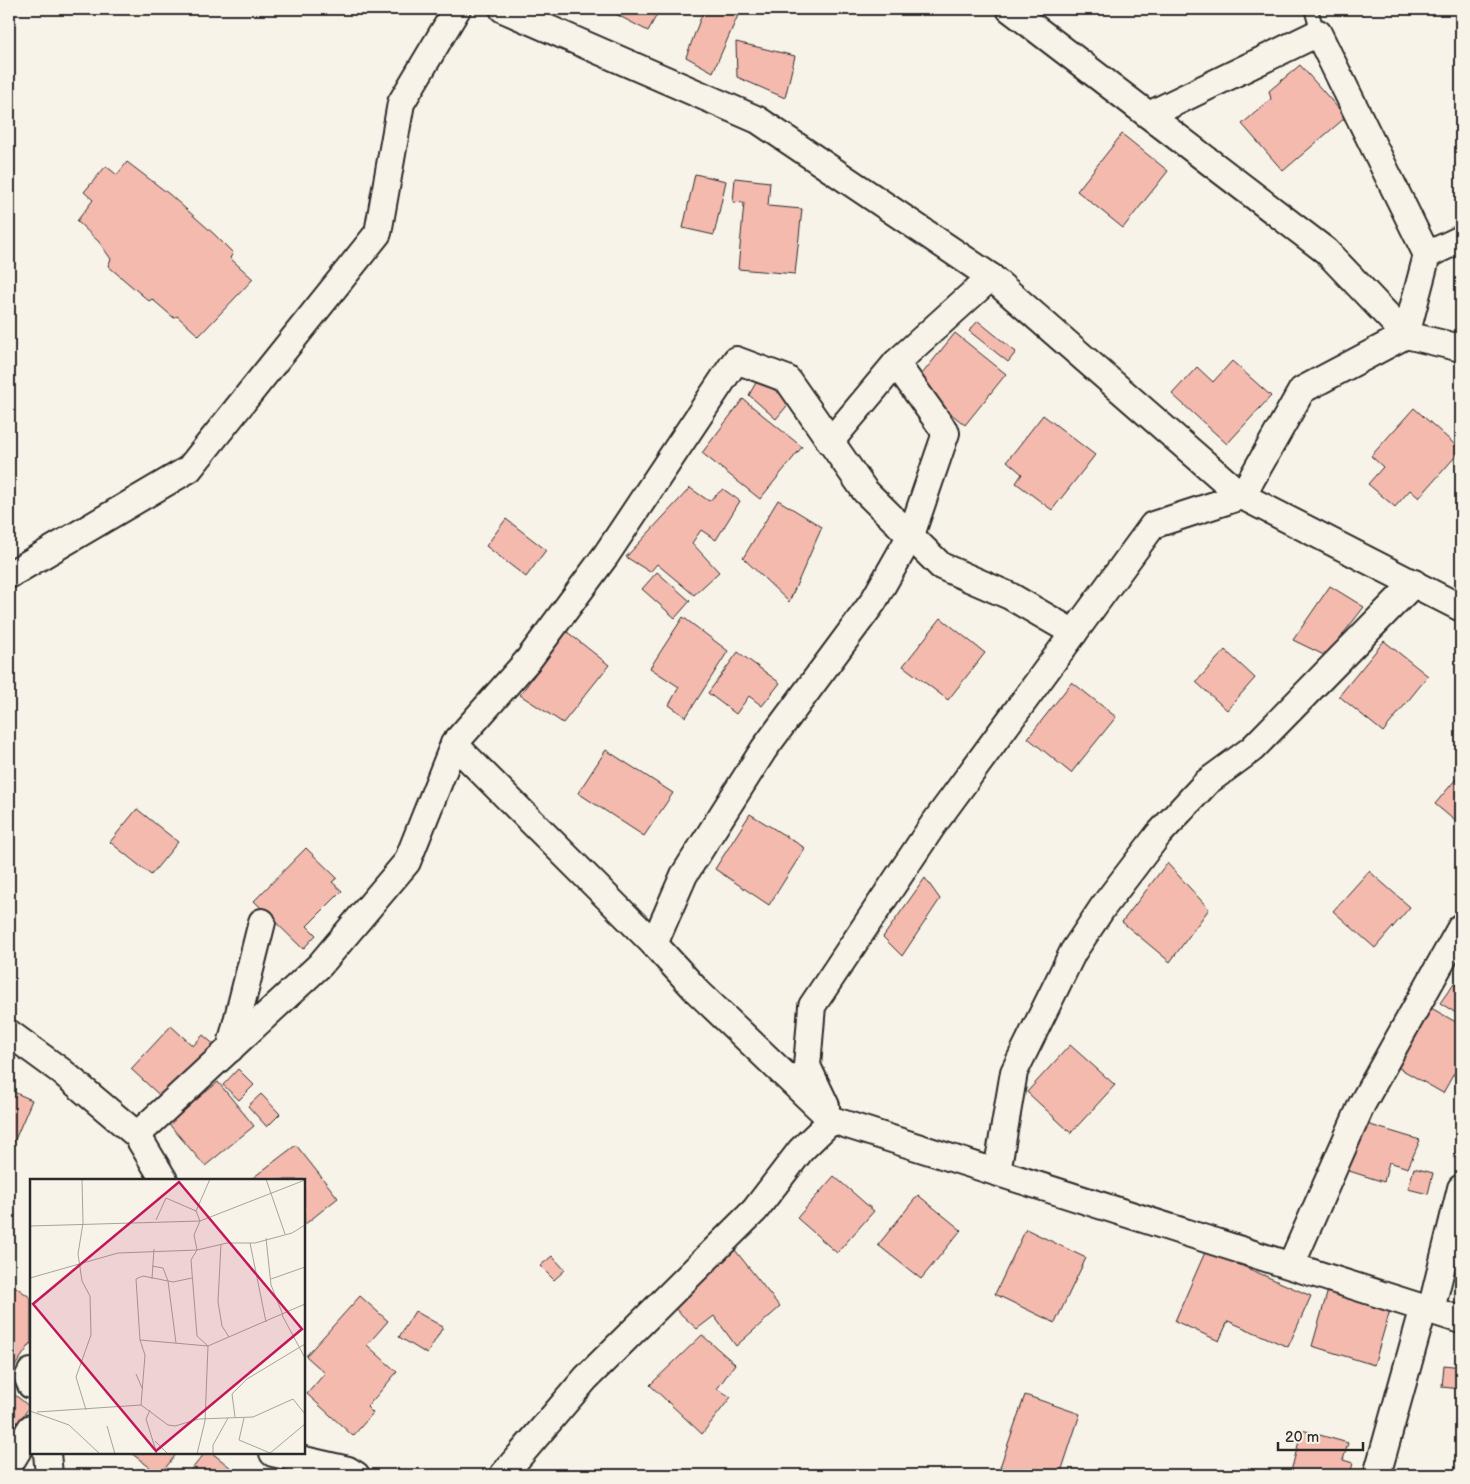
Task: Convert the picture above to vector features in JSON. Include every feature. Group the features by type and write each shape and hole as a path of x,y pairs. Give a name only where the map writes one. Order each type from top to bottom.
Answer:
{"street":[{"path":"9,575 189,469 378,233 401,103 457,9"},
{"path":"503,9 758,120 991,277 1242,496 1461,608"},
{"path":"1010,9 1326,251 1406,335 1461,348"},
{"path":"832,1120 807,1066 812,1006 933,825 1153,525 1242,496 1302,390 1406,335 1427,255 1314,21 1149,116"},
{"path":"1427,255 1461,239"},
{"path":"830,442 896,363 991,277"},
{"path":"137,1135 320,965 407,862 454,744 529,659 606,555 736,360 786,379 865,491 941,566 1010,596 1074,633"},
{"path":"654,944 684,875 764,750 873,602 911,535 946,433 896,363"},
{"path":"997,1172 1014,1072 1073,952 1103,907 1158,835 1207,782 1252,749 1414,583"},
{"path":"454,744 654,944 698,992 832,1120 1461,1320"},
{"path":"230,1049 262,922"},
{"path":"1291,1265 1362,1104 1461,927"},
{"path":"9,1033 61,1071 137,1135 163,1179"},
{"path":"503,1475 586,1378 755,1210 800,1150 832,1120"},
{"path":"1377,1475 1428,1308 1461,1188"},
{"path":"9,1465 30,1430"},
{"path":"47,1454 50,1475"},
{"path":"276,1454 348,1470 356,1475"}],"building":[{"path":"606,9 660,9 648,31"},
{"path":"704,9 732,9 739,13 713,72 686,57"},
{"path":"1203,9 1216,9 1211,15"},
{"path":"736,42 795,56 785,98 737,77"},
{"path":"1300,65 1346,117 1283,171 1242,124 1271,99 1269,91"},
{"path":"1122,134 1168,171 1123,228 1077,191"},
{"path":"127,162 169,194 214,234 233,253 230,258 253,279 199,336 177,316 174,318 152,299 149,301 108,266 111,259 99,242 77,221 93,200 84,192 106,166 117,175"},
{"path":"695,174 726,181 714,235 683,228"},
{"path":"735,178 770,182 768,206 802,209 795,274 738,269 744,203 733,202"},
{"path":"978,321 1016,352 1008,362 969,331"},
{"path":"955,333 1006,374 965,425 914,384"},
{"path":"1232,361 1271,396 1227,444 1172,394 1197,367 1213,382"},
{"path":"758,379 791,401 776,419 749,395"},
{"path":"743,399 802,447 760,499 702,453"},
{"path":"1414,408 1461,450 1419,498 1410,490 1395,507 1368,484 1383,467 1371,456"},
{"path":"1043,415 1095,455 1052,510 1016,483 1022,474 1007,461"},
{"path":"690,488 709,501 723,489 740,501 716,540 701,530 692,543 719,572 694,595 657,564 650,572 626,557"},
{"path":"778,500 822,527 789,602 743,558"},
{"path":"506,519 546,550 526,577 486,546"},
{"path":"657,572 690,601 675,618 642,589"},
{"path":"1330,586 1364,607 1326,656 1293,640"},
{"path":"683,617 728,651 686,717 669,705 679,687 650,668"},
{"path":"941,618 985,653 948,700 903,666"},
{"path":"566,631 609,665 563,723 520,695"},
{"path":"1384,641 1428,676 1383,732 1339,696"},
{"path":"1225,650 1255,678 1227,710 1196,682"},
{"path":"738,652 780,683 762,706 749,696 736,714 708,693"},
{"path":"1072,682 1116,717 1071,773 1028,738"},
{"path":"606,750 673,793 644,836 578,793"},
{"path":"1461,773 1461,826 1435,804"},
{"path":"137,809 178,842 151,875 110,842"},
{"path":"750,814 805,848 769,905 715,869"},
{"path":"306,848 337,878 332,882 342,891 307,926 316,935 303,949 254,901"},
{"path":"1167,863 1209,909 1170,962 1122,922"},
{"path":"1369,871 1410,907 1375,948 1333,911"},
{"path":"925,878 940,899 902,956 883,937"},
{"path":"1454,983 1461,988 1461,1016 1440,1003"},
{"path":"1426,1005 1461,1025 1461,1061 1443,1093 1392,1064"},
{"path":"171,1026 193,1046 203,1035 218,1048 168,1103 131,1069"},
{"path":"1070,1045 1115,1085 1071,1133 1027,1092"},
{"path":"238,1069 254,1085 239,1100 223,1085"},
{"path":"218,1082 254,1126 205,1166 168,1123"},
{"path":"9,1090 32,1100 11,1149 9,1148"},
{"path":"261,1094 280,1114 267,1127 248,1106"},
{"path":"1367,1124 1420,1140 1408,1168 1389,1162 1384,1182 1346,1170"},
{"path":"296,1145 338,1198 305,1224 305,1179 251,1179"},
{"path":"1414,1168 1433,1173 1428,1194 1408,1189"},
{"path":"834,1176 874,1211 837,1253 797,1218"},
{"path":"918,1195 961,1230 921,1279 878,1245"},
{"path":"1026,1229 1086,1258 1055,1323 995,1294"},
{"path":"735,1250 780,1307 736,1346 714,1316 697,1329 671,1305"},
{"path":"1206,1250 1311,1296 1288,1347 1228,1321 1219,1341 1175,1321"},
{"path":"552,1256 565,1270 554,1280 540,1266"},
{"path":"9,1282 30,1297 30,1344 15,1366 9,1362"},
{"path":"1328,1290 1390,1310 1374,1365 1312,1346"},
{"path":"360,1296 388,1321 367,1345 397,1372 367,1407 373,1413 353,1436 307,1394 325,1373 306,1356"},
{"path":"415,1311 443,1327 427,1354 399,1337"},
{"path":"702,1335 735,1364 717,1389 731,1397 702,1434 650,1385"},
{"path":"1444,1365 1461,1367 1461,1389 1442,1387"},
{"path":"9,1390 30,1407 9,1433"},
{"path":"1025,1395 1080,1414 1060,1475 1024,1475 1000,1467"},
{"path":"1302,1430 1348,1443 1343,1460 1353,1463 1350,1475 1290,1475"},
{"path":"132,1454 176,1454 160,1475"},
{"path":"204,1454 213,1454 240,1475 187,1475"}]}
